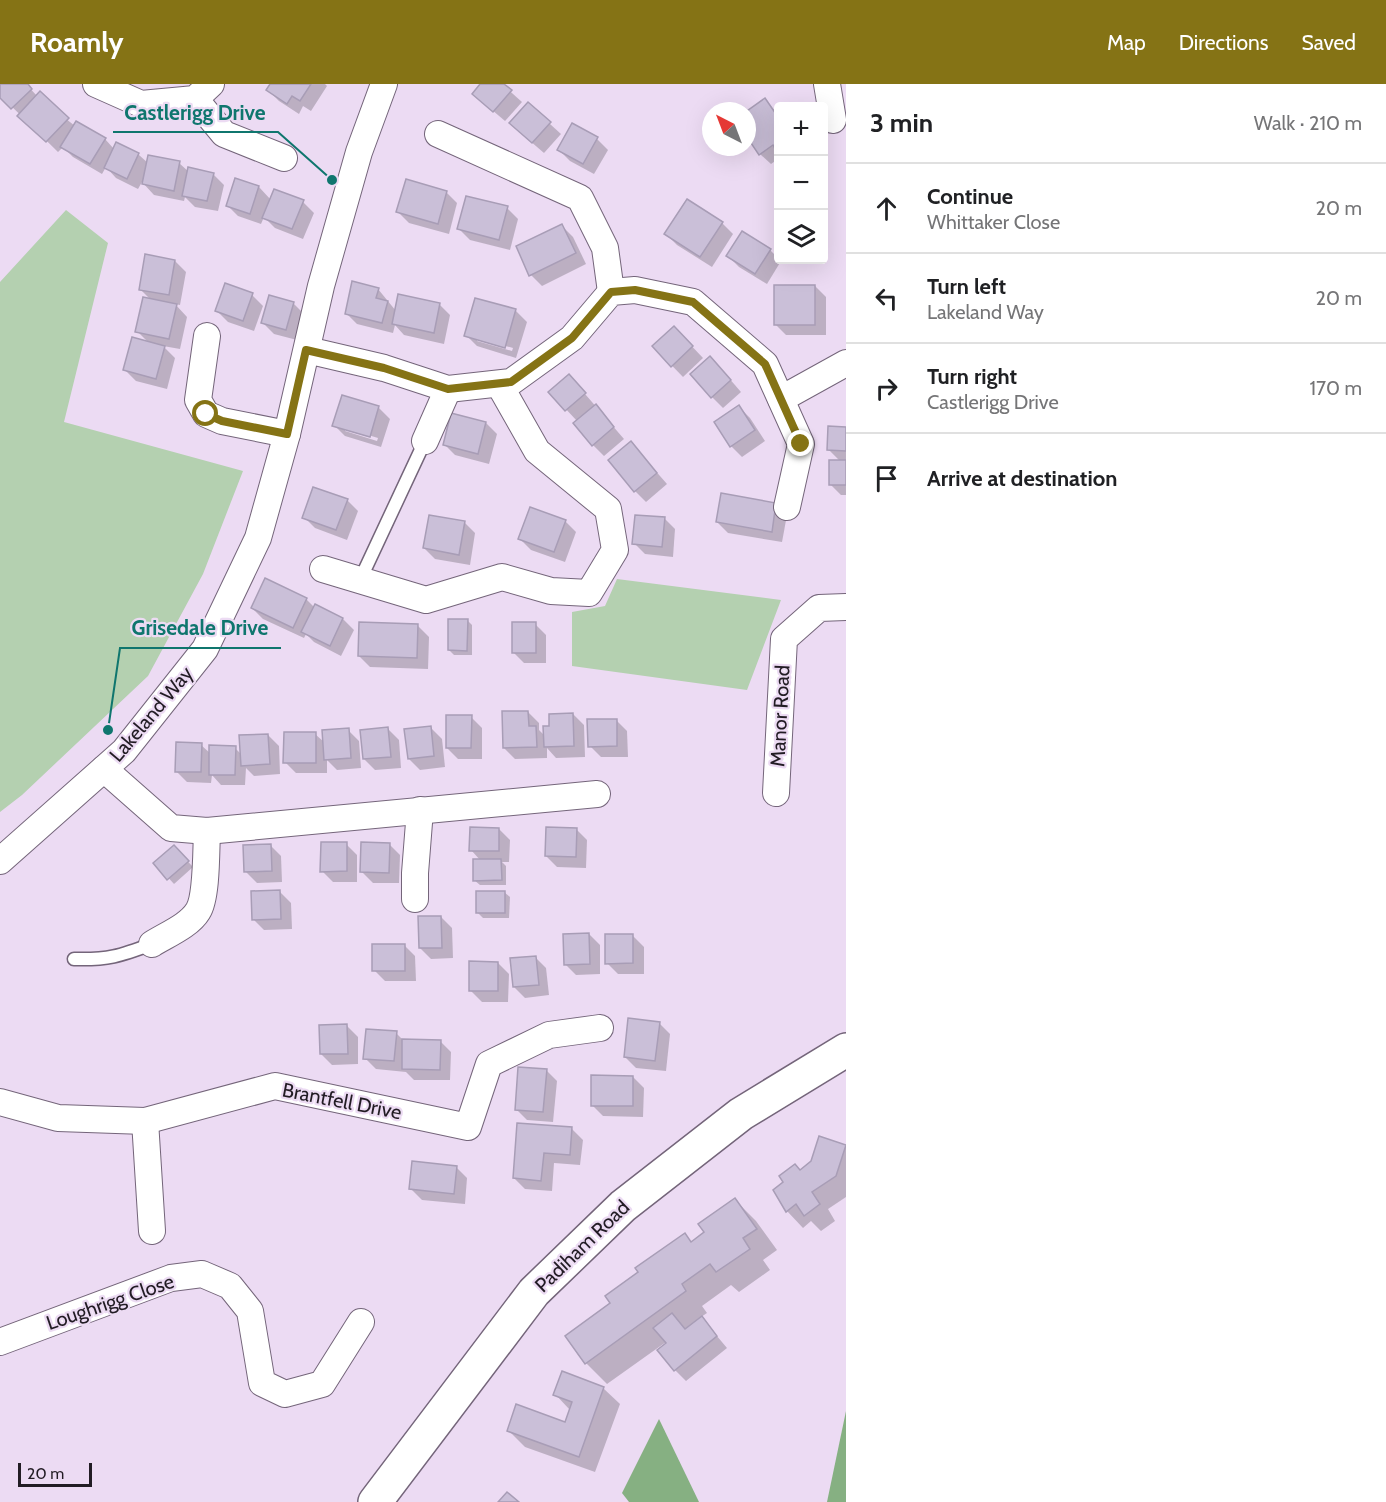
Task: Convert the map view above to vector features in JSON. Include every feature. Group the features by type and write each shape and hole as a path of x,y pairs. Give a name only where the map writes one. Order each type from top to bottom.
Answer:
{"main road":[{"name":"Padiham Road","path":"380,1500 534,1292 623,1206 741,1114 846,1050"}],"street":[{"path":"96,84 141,104 203,92 224,134 284,158"},
{"name":"Lakeland Way","path":"0,861 124,751 205,649 258,538 287,434 321,286 359,152 384,84"},
{"path":"827,84 833,120"},
{"path":"438,134 580,198 605,248 611,292"},
{"path":"306,350 384,368 448,389 499,384 511,382 572,338 611,292 635,290 693,302 765,364 801,444 787,507"},
{"path":"207,336 198,400 206,414 222,421 287,434"},
{"path":"781,399 846,363"},
{"path":"323,569 426,600 502,577 551,591 589,593 615,550 608,509 537,451 499,384"},
{"path":"424,441 448,389"},
{"name":"Manor Road","path":"776,793 784,639 819,608 846,607"},
{"path":"104,769 171,828 207,831 597,794"},
{"path":"415,899 420,810"},
{"path":"152,944 187,923 197,912 202,901 207,831"},
{"name":"Brantfell Drive","path":"0,1102 58,1118 145,1121 275,1086 468,1127 489,1064 549,1035 600,1028"},
{"path":"145,1121 152,1231"},
{"name":"Loughrigg Close","path":"0,1342 171,1278 202,1274 230,1286 250,1311 262,1383 285,1394 322,1384 361,1322"}],"lane":[{"path":"360,580 424,441"},
{"path":"74,959 100,960 152,944"}],"green space":[{"path":"66,210 108,243 64,422 243,471 203,574 148,676 22,795 0,812 0,282"},
{"path":"617,579 781,600 747,690 572,666 572,612 605,606"},
{"path":"846,1411 846,1502 827,1502"},
{"path":"659,1419 699,1502 629,1502 622,1493"}],"building":[{"path":"0,84 28,84 32,89 11,109 0,98"},
{"path":"270,84 311,84 300,101 292,96 287,104 266,90"},
{"path":"480,84 504,84 512,90 493,112 472,94"},
{"path":"40,91 69,118 46,142 17,116"},
{"path":"765,98 774,111 774,147 773,145 759,155 756,150 756,104"},
{"path":"528,102 551,122 532,143 509,123"},
{"path":"76,121 106,138 90,164 60,147"},
{"path":"572,123 598,137 583,164 557,150"},
{"path":"116,142 139,153 127,179 104,168"},
{"path":"148,155 180,161 174,191 142,184"},
{"path":"188,167 214,173 207,201 182,196"},
{"path":"235,178 259,186 250,214 226,206"},
{"path":"406,179 447,191 438,224 396,212"},
{"path":"274,189 304,200 292,229 262,218"},
{"path":"466,196 508,206 499,240 457,229"},
{"path":"687,199 723,222 700,257 664,234"},
{"path":"562,224 576,253 529,276 516,246"},
{"path":"742,231 771,249 755,274 726,256"},
{"path":"145,254 175,260 169,295 139,290"},
{"path":"352,281 379,288 376,298 388,301 382,323 345,314"},
{"path":"225,283 253,293 243,321 215,311"},
{"path":"774,285 815,285 815,325 774,325"},
{"path":"398,294 440,303 434,333 392,324"},
{"path":"269,295 294,302 286,330 261,323"},
{"path":"143,297 177,304 169,339 135,332"},
{"path":"475,298 516,309 505,348 464,336"},
{"path":"674,326 693,346 671,367 652,346"},
{"path":"132,337 165,346 156,379 123,370"},
{"path":"710,356 731,380 711,398 690,374"},
{"path":"569,374 586,393 565,411 548,392"},
{"path":"342,395 379,406 370,437 332,426"},
{"path":"596,404 614,427 592,446 573,423"},
{"path":"739,405 755,430 730,447 714,422"},
{"path":"451,413 486,422 478,454 443,445"},
{"path":"828,426 846,427 846,451 827,450"},
{"path":"631,441 657,473 634,492 608,460"},
{"path":"829,460 846,460 846,485 829,485"},
{"path":"313,487 348,499 336,530 302,518"},
{"path":"721,493 776,503 772,532 716,522"},
{"path":"530,507 566,520 554,552 518,539"},
{"path":"429,515 465,521 459,555 423,548"},
{"path":"635,515 665,517 662,547 632,544"},
{"path":"265,578 307,598 293,628 251,608"},
{"path":"315,604 343,618 330,646 301,632"},
{"path":"448,619 468,619 467,651 448,650"},
{"path":"359,622 418,624 417,658 358,656"},
{"path":"512,622 536,622 536,653 512,653"},
{"path":"502,711 528,711 529,726 536,726 537,747 503,748"},
{"path":"573,713 574,746 544,747 543,726 549,726 549,714"},
{"path":"446,715 472,715 471,748 446,748"},
{"path":"587,719 617,719 617,746 588,747"},
{"path":"431,726 434,756 408,759 404,729"},
{"path":"388,727 391,757 363,759 360,730"},
{"path":"349,728 351,758 324,760 322,730"},
{"path":"284,732 316,732 316,763 283,763"},
{"path":"268,734 270,764 241,766 239,735"},
{"path":"176,742 202,743 201,772 175,772"},
{"path":"209,745 236,746 235,775 209,775"},
{"path":"470,827 499,828 499,851 469,851"},
{"path":"546,827 577,828 576,857 545,856"},
{"path":"321,842 347,842 347,871 320,872"},
{"path":"361,842 390,843 389,873 360,872"},
{"path":"271,844 272,871 244,872 243,845"},
{"path":"174,845 189,861 167,880 153,863"},
{"path":"473,859 501,859 502,880 473,881"},
{"path":"280,890 281,919 252,920 251,891"},
{"path":"476,891 505,891 505,913 476,913"},
{"path":"418,916 441,916 442,948 419,948"},
{"path":"589,933 590,964 564,965 563,934"},
{"path":"605,934 633,934 633,963 605,964"},
{"path":"372,944 405,944 405,971 372,971"},
{"path":"536,956 539,985 513,987 510,958"},
{"path":"469,961 498,962 498,991 469,991"},
{"path":"628,1018 660,1022 655,1061 624,1057"},
{"path":"347,1024 348,1054 320,1054 319,1025"},
{"path":"366,1029 397,1031 394,1061 363,1059"},
{"path":"402,1039 441,1040 440,1070 402,1069"},
{"path":"518,1067 547,1069 543,1112 515,1110"},
{"path":"591,1075 633,1076 633,1106 591,1106"},
{"path":"517,1123 572,1127 570,1155 544,1153 541,1181 513,1178"},
{"path":"819,1136 846,1145 836,1176 812,1192 820,1204 804,1216 796,1204 786,1212 773,1190 783,1182 779,1176 795,1164 800,1170 811,1161"},
{"path":"412,1161 457,1166 454,1194 409,1189"},
{"path":"735,1198 757,1229 743,1238 750,1249 716,1272 710,1264 682,1284 686,1291 585,1364 565,1336 610,1303 605,1296 638,1272 635,1268 685,1233 691,1242 704,1232 698,1224"},
{"path":"672,1313 685,1329 702,1316 717,1336 674,1371 657,1350 666,1343 653,1328"},
{"path":"562,1371 604,1387 579,1457 507,1431 516,1404 565,1422 572,1402 553,1395"},
{"path":"507,1492 519,1502 498,1502"}],"place":[{"name":"Castlerigg Drive","path":"332,180"},
{"name":"Grisedale Drive","path":"108,730"}],"route":[{"path":"206,414 222,421 287,434 306,350 384,368 448,389 511,382 572,338 611,292 635,290 693,302 765,364 801,444"}]}
